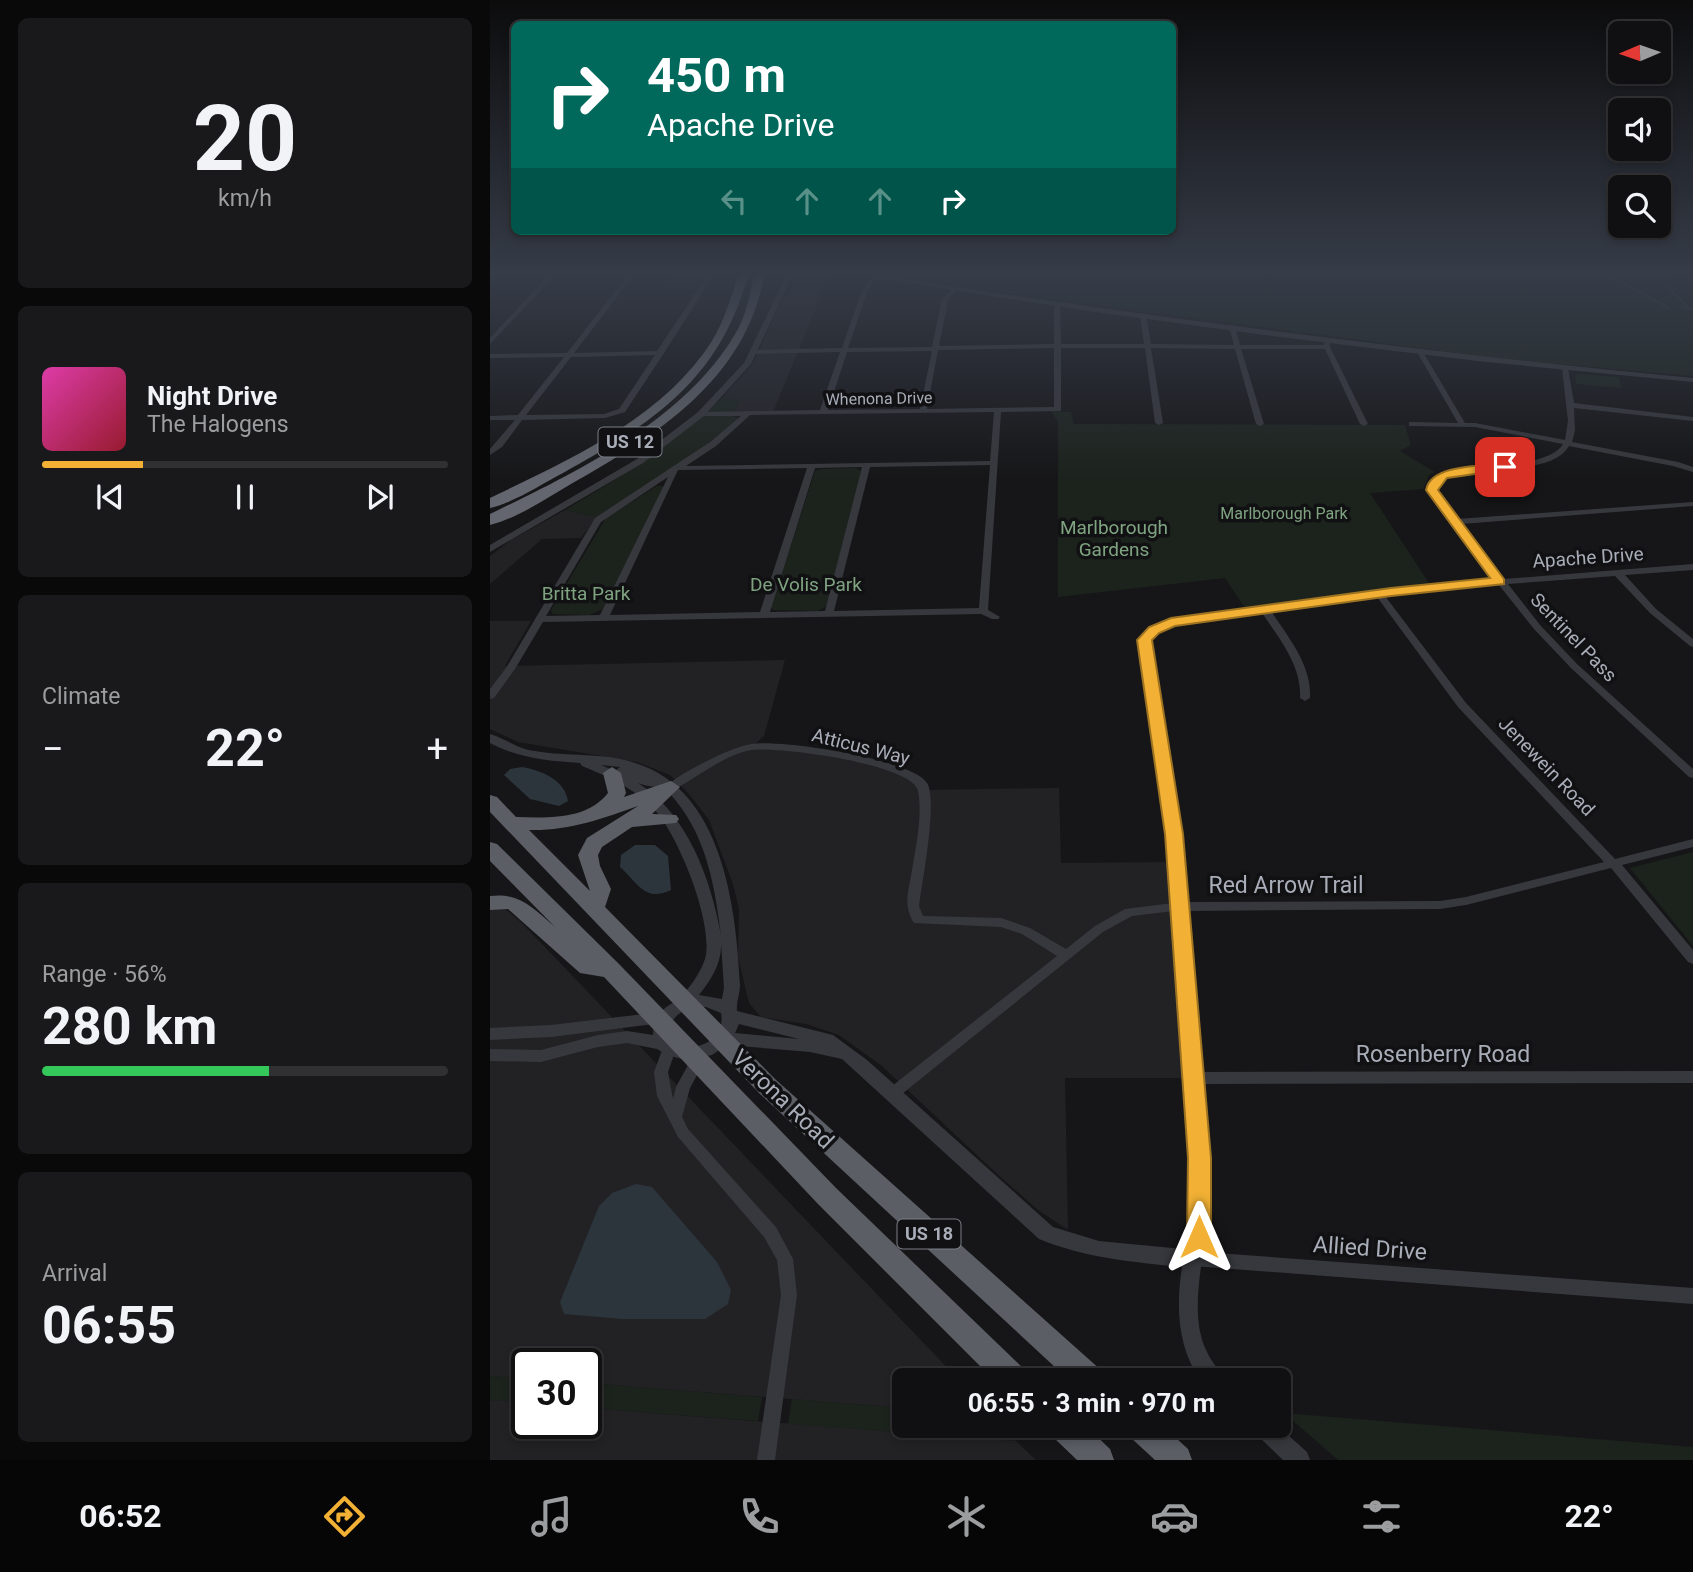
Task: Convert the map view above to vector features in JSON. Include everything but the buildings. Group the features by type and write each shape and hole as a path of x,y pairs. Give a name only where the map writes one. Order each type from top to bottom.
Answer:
{"highway":[{"path":"490,490 555,459 640,409 686,371 709,344"},
{"name":"US 12","path":"490,504 582,455 660,403 701,363 713,344"},
{"name":"US 12","path":"490,520 593,465 661,420 716,369 733,344"},
{"path":"490,534 608,469 656,436 717,380 725,370 737,344"},
{"path":"589,817 612,801 617,793 617,785 605,771"},
{"path":"594,910 601,889 590,866 589,855 594,843 623,823 650,799 671,787"},
{"path":"512,823 546,824 589,817 650,799"},
{"name":"Verona Road","path":"490,801 767,1086 1078,1368"},
{"path":"623,823 648,818 670,819"},
{"name":"Verona Road","path":"490,849 629,988 827,1196 1003,1368"},
{"path":"490,903 505,901 515,904 588,967 610,969"},
{"path":"1077,1438 1100,1460"},
{"path":"1154,1438 1177,1460"}],"street":[{"path":"490,453 577,344"},
{"path":"490,418 610,415 629,404 667,344"},
{"path":"490,549 620,474 665,443 701,414 737,376 757,344"},
{"path":"823,413 847,344"},
{"path":"923,411 936,344"},
{"path":"753,352 1303,344"},
{"path":"1329,344 1364,424"},
{"path":"1340,344 1693,380"},
{"path":"1147,346 1159,423"},
{"path":"1238,347 1260,424"},
{"name":"Whenona Drive","path":"701,414 1058,409 1057,348"},
{"path":"1420,352 1464,425"},
{"path":"490,356 661,353"},
{"path":"1565,368 1569,443"},
{"path":"1569,405 1693,419"},
{"path":"983,611 998,410"},
{"path":"490,696 510,669 598,520 677,470 735,427 747,414"},
{"path":"1412,424 1464,425 1569,443 1693,470"},
{"name":"Sentinel Pass","path":"1569,443 1551,457 1539,461 1444,474 1433,484 1432,490 1499,582 1537,627 1574,666 1693,775"},
{"path":"677,470 994,463"},
{"path":"764,615 812,466"},
{"path":"829,614 866,466"},
{"path":"603,618 677,470"},
{"path":"1454,522 1693,505"},
{"name":"Apache Drive","path":"1180,907 1171,811 1144,647 1144,640 1154,630 1171,622 1379,594 1693,567"},
{"path":"1617,572 1653,611 1693,644"},
{"name":"Jenewein Road","path":"1379,594 1462,705 1613,864 1693,959"},
{"path":"1265,610 1303,673 1307,688 1305,698"},
{"path":"539,619 983,611 995,617"},
{"path":"490,738 522,751 629,765 650,773 671,787 698,822 724,893 732,988 731,1023 724,1038 703,1051 690,1054 627,1037 598,1041 541,1056 490,1055"},
{"name":"Atticus Way","path":"671,787 740,751 763,746 816,751 899,770 918,778 924,786 925,805 913,906 918,920 1001,923 1026,931 1066,955"},
{"path":"579,760 605,771 650,799 670,819 707,906 715,950 706,977 684,1003 666,1017 659,1035 665,1046 660,1072 664,1096 683,1133 770,1232 785,1259 789,1295 766,1460"},
{"path":"605,771 623,772 649,783 671,787"},
{"name":"Red Arrow Trail","path":"892,1094 1099,929 1129,912 1142,908 1180,907 1440,905 1466,901 1693,843"},
{"path":"1180,907 1199,1158 1199,1237 1189,1280 1189,1332 1198,1359 1205,1368"},
{"path":"684,1003 714,1000 730,1013 827,1039 1046,1233"},
{"path":"490,1034 558,1031 629,1019 666,1017"},
{"path":"724,1038 810,1046 845,1054"},
{"path":"676,1115 683,1087 703,1051"},
{"name":"Rosenberry Road","path":"1192,1078 1693,1077"},
{"name":"Allied Drive","path":"1046,1233 1070,1244 1101,1251 1693,1296"},
{"path":"1275,1438 1300,1460"}],"shaded area":[{"path":"762,344 801,344 773,412 734,412 722,398 753,363"},
{"path":"565,510 597,517 581,538 542,539 490,584 490,556 511,540"},
{"path":"490,621 531,621 505,666 785,660 764,736 753,746 774,746 899,770 921,790 1059,788 1061,863 1176,862 1193,1078 1065,1078 1068,1230 1038,1210 996,1173 882,1066 839,1035 806,1024 761,1017 749,1003 738,957 739,909 733,884 709,820 670,775 637,762 518,742 490,729"},
{"path":"522,767 551,777 562,787 568,801 559,806 530,799 504,775 510,769"},
{"path":"635,845 655,845 668,856 671,890 654,894 648,892 620,867 621,855"},
{"path":"504,908 521,922 948,1368 892,1368 892,1407 602,1384 602,1348 511,1348 511,1378 490,1376 490,909"},
{"path":"636,1184 652,1187 717,1262 731,1290 728,1304 705,1319 623,1319 564,1314 560,1302 599,1206 612,1193"},
{"path":"490,1400 511,1402 511,1439 602,1439 602,1409 892,1431 892,1438 1016,1441 1036,1460 490,1460"}],"green space":[{"path":"1390,344 1693,344 1693,376 1502,359"},
{"path":"1580,374 1619,377 1621,388 1576,384 1575,376"},
{"path":"722,398 739,400 732,416 738,418 737,421 692,455 597,517 565,510 646,458 685,430"},
{"name":"Marlborough Park","path":"1051,411 1071,412 1074,424 1405,425 1411,445 1400,451 1435,472 1429,475 1423,489 1370,493 1429,583 1245,608 1225,578 1058,597 1058,422"},
{"name":"De Volis Park","path":"856,468 861,471 827,606 818,611 773,610 771,607 815,471"},
{"name":"Britta Park","path":"657,486 664,486 664,489 603,609 589,615 552,614 551,610 606,518"},
{"path":"1693,852 1693,946 1630,868"},
{"path":"490,1376 511,1378 511,1402 490,1400"},
{"path":"602,1384 762,1397 758,1421 602,1409"},
{"path":"792,1399 892,1407 892,1432 788,1424"},
{"path":"1291,1414 1693,1447 1693,1460 1338,1460 1291,1419"},
{"path":"976,1438 1013,1438 1016,1441"}],"route":[{"path":"1199,1237 1199,1158 1174,834 1144,640 1148,634 1171,622 1391,592 1499,582 1432,490 1433,484 1444,474 1505,467"}],"park label":[{"name":"Marlborough Gardens","path":"1114,538"}]}
